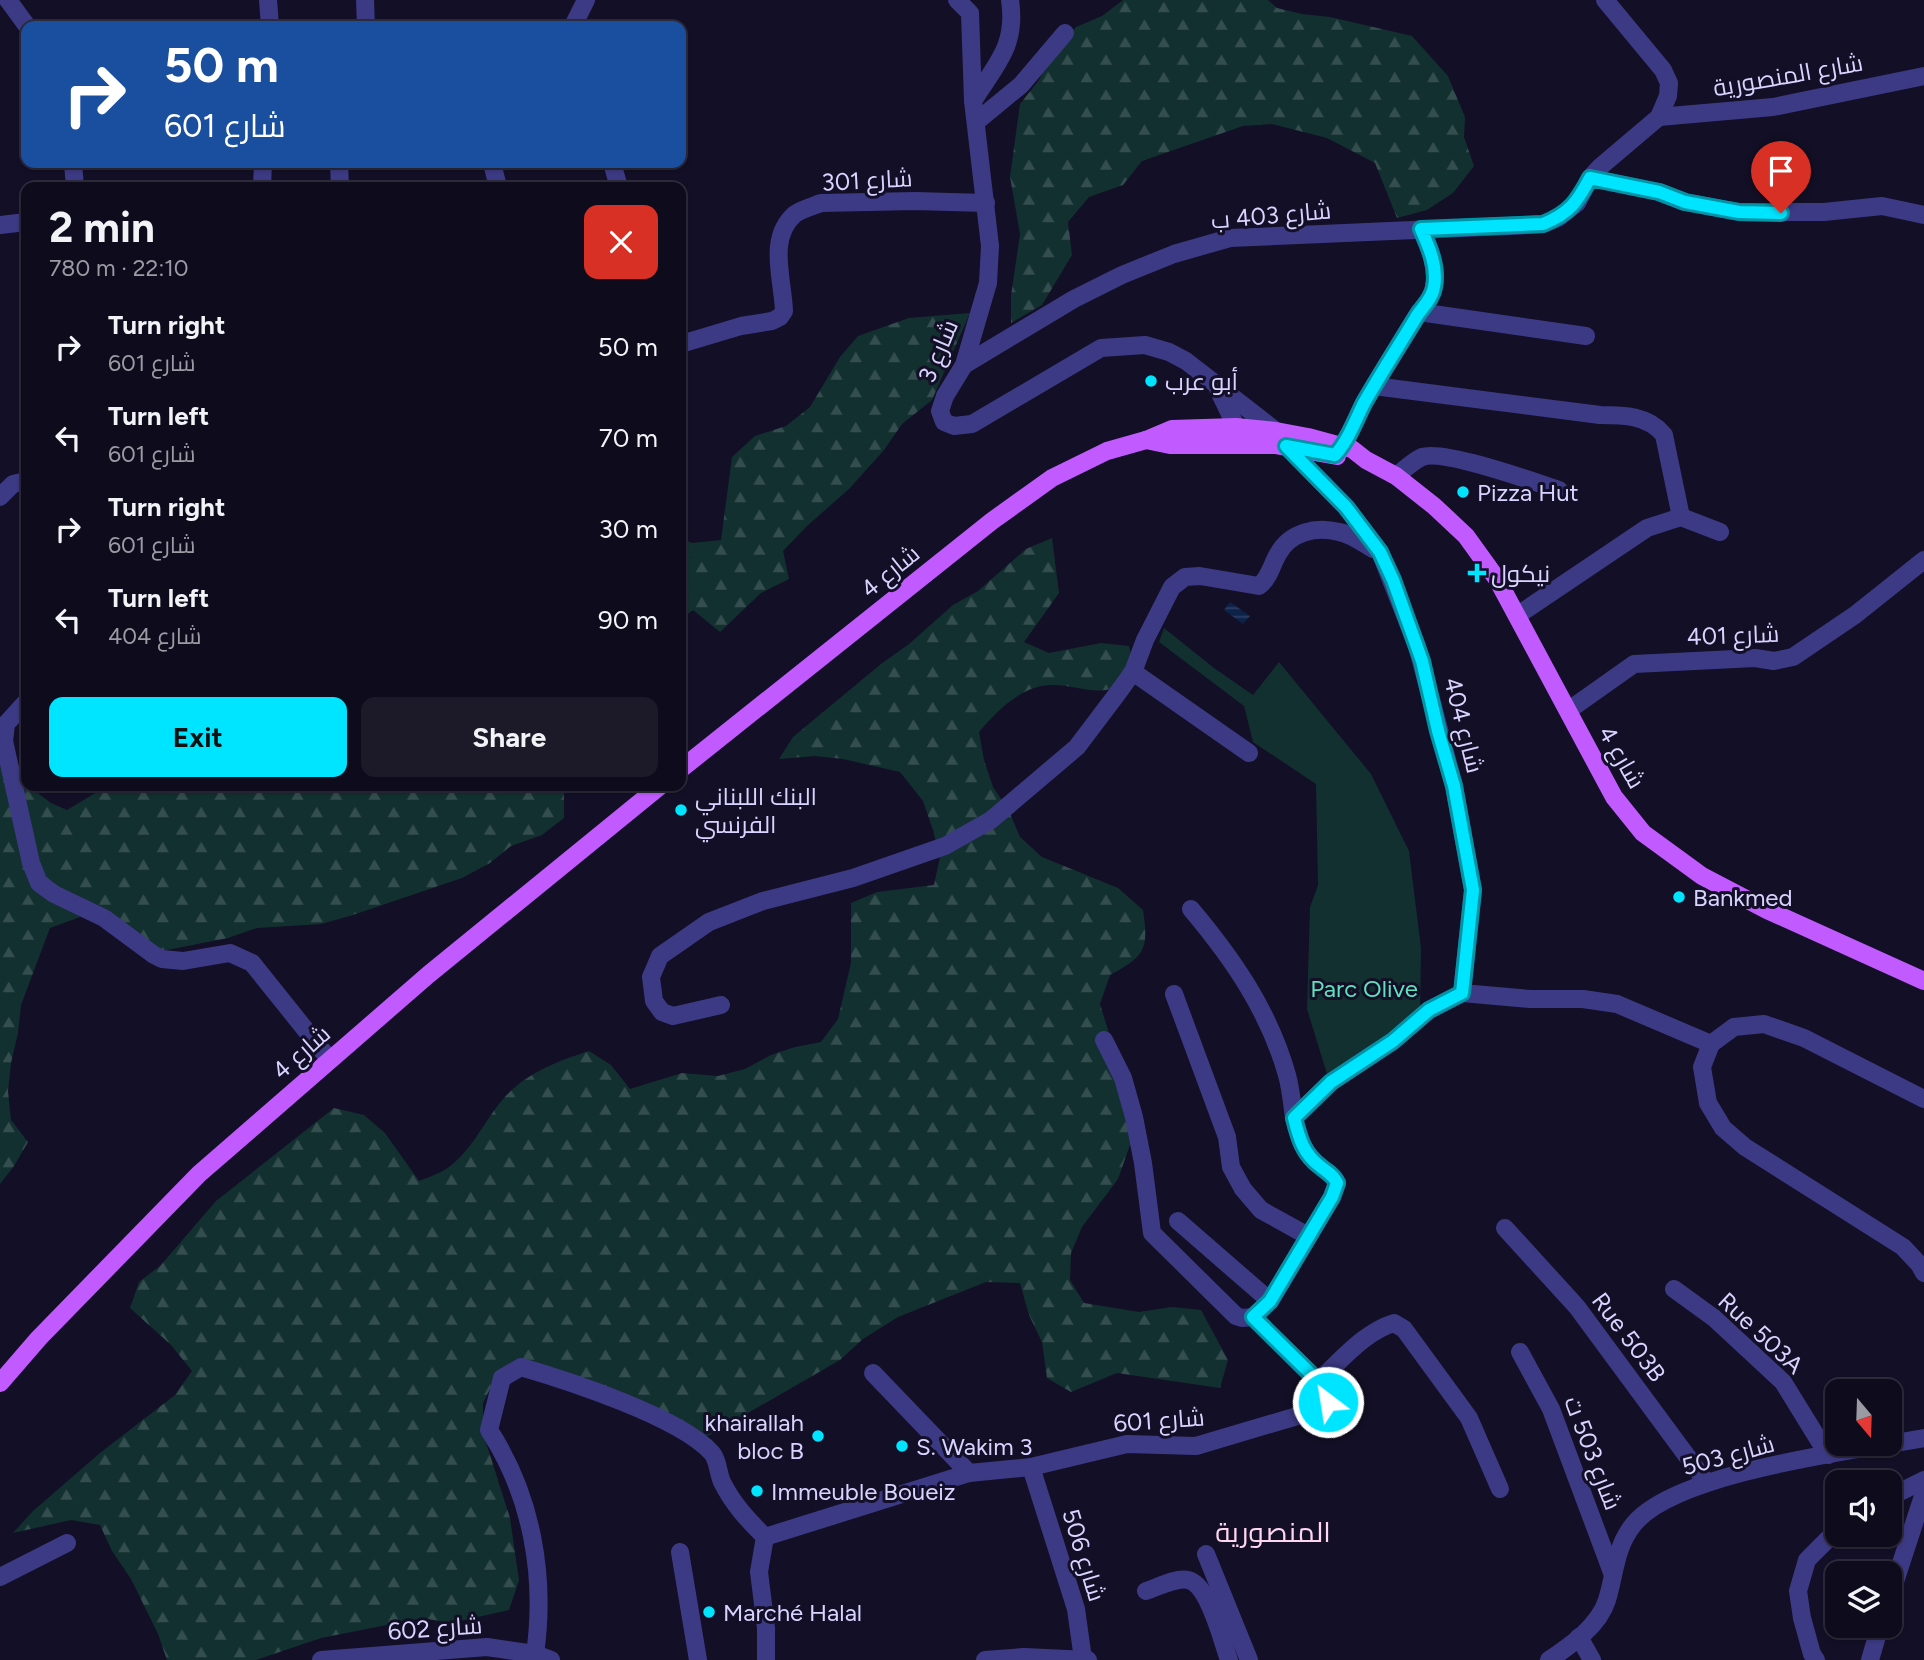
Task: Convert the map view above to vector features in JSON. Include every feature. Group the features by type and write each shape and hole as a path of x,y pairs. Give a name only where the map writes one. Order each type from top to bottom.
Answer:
{"main road":[{"name":"شارع 4","path":"686,765 1031,492 1095,456 1172,429 1281,439 1339,451 1352,449 1396,476 1466,536 1497,579 1518,615 1614,797 1643,833 1702,876 1767,910 1924,982"},
{"name":"شارع 4","path":"0,1383 198,1174 329,1059 535,886 654,791"}],"street":[{"path":"8,0 23,21"},
{"path":"268,0 270,21"},
{"path":"365,0 366,21"},
{"path":"576,21 586,0"},
{"name":"شارع 3","path":"957,0 970,13 973,101 990,246 988,284 964,365 945,396 940,411 944,422 954,426 972,424 1101,348 1145,345 1169,352 1186,361 1281,439"},
{"path":"973,101 1008,47 1012,15 1010,0"},
{"path":"1590,178 1659,117 1668,96 1669,83 1663,70 1605,0"},
{"path":"976,122 1021,85 1065,33"},
{"name":"شارع المنصورية","path":"1659,117 1773,107 1924,76"},
{"path":"1590,178 1659,192 1685,202 1739,212 1824,212 1882,206 1924,215"},
{"name":"شارع 403 ب","path":"964,365 1074,299 1122,275 1174,254 1230,239 1543,224 1558,218 1577,203 1590,178"},
{"name":"شارع 301","path":"686,342 780,317 784,311 779,239 796,214 807,208 835,203 986,203"},
{"path":"0,225 21,223"},
{"path":"1339,451 1374,386 1419,312 1430,299 1435,285 1432,254 1421,229"},
{"path":"1419,312 1586,335"},
{"name":"شارع 3","path":"1216,385 1239,435"},
{"path":"1374,386 1600,415 1631,415 1646,421 1660,429 1664,435 1681,517"},
{"name":"شارع 404","path":"1281,439 1346,507 1380,552 1422,661 1454,786 1473,890 1462,993"},
{"path":"1396,476 1421,457 1439,456 1497,470 1559,490"},
{"path":"0,497 13,484 21,482"},
{"path":"1518,615 1647,528 1681,517 1720,532"},
{"path":"721,1005 673,1016 662,1012 654,1001 650,977 660,956 709,922 762,901 853,878 945,846 990,820 1077,747 1133,672 1145,640 1172,587 1185,577 1200,576 1259,586 1265,581 1287,541 1314,530 1340,532 1380,552"},
{"name":"شارع 401","path":"1569,710 1634,664 1755,658 1774,661 1793,657 1855,615 1924,560"},
{"path":"1133,672 1249,753"},
{"path":"21,708 6,724 4,741 31,863 39,883 54,894 104,918 154,955 183,961 230,953 252,963 329,1059"},
{"path":"1191,909 1248,984 1267,1020 1287,1076 1300,1143 1320,1167 1333,1175 1337,1183 1332,1197 1270,1301 1253,1317"},
{"path":"1294,1118 1331,1082 1393,1041 1429,1010 1462,993 1530,999 1583,999 1617,1004 1711,1044"},
{"path":"1174,994 1227,1137 1231,1167 1243,1189 1261,1210 1308,1236"},
{"path":"1924,1099 1804,1038 1763,1024 1734,1027 1711,1044 1702,1067 1708,1103 1723,1128 1745,1147 1903,1247 1924,1273"},
{"path":"1104,1040 1123,1078 1134,1117 1152,1233 1236,1316 1253,1317 1318,1381 1382,1326 1394,1323 1404,1329 1469,1418 1500,1489"},
{"path":"1178,1221 1270,1301"},
{"name":"Rue 503B","path":"1505,1228 1577,1307 1706,1482"},
{"name":"Rue 503A","path":"1674,1289 1714,1318 1783,1382 1825,1450"},
{"name":"شارع 503 ت","path":"1520,1352 1551,1409 1613,1574"},
{"path":"543,1657 537,1559 516,1476 489,1430 502,1378 521,1367 554,1376 688,1432 713,1454 721,1479 736,1507 765,1537 759,1572 766,1628 766,1660"},
{"path":"873,1373 969,1473"},
{"name":"شارع 601","path":"765,1537 969,1473 1031,1467 1127,1444 1185,1448 1214,1442 1316,1410 1328,1402 1329,1396 1318,1381"},
{"name":"شارع 503","path":"1902,1442 1924,1438"},
{"name":"شارع 503","path":"1549,1660 1597,1620 1606,1602 1617,1555 1634,1523 1675,1495 1706,1482 1825,1456"},
{"name":"شارع 506","path":"1031,1467 1076,1609 1086,1660"},
{"path":"1902,1491 1924,1480"},
{"path":"1902,1561 1924,1493"},
{"path":"1816,1660 1802,1618 1798,1591 1807,1560 1825,1542"},
{"path":"0,1577 67,1543"},
{"path":"680,1552 698,1660"},
{"path":"1206,1554 1249,1660"},
{"path":"1146,1591 1186,1579 1195,1582 1204,1590 1229,1660"},
{"path":"1579,1637 1592,1660"},
{"path":"1870,1660 1877,1638"},
{"name":"شارع 602","path":"321,1660 487,1647 543,1657"},
{"path":"985,1660 1024,1657 1086,1660"}],"green space":[{"path":"1123,0 1268,0 1277,8 1412,36 1448,76 1465,117 1464,137 1474,166 1453,193 1427,210 1397,218 1375,163 1327,138 1272,124 1243,126 1142,161 1123,185 1089,197 1068,222 1072,255 1042,305 1011,323 1011,296 1020,234 1010,177 1020,104 1039,80 1054,50 1076,27 1102,16"},
{"path":"970,313 932,400 902,424 884,450 849,489 783,551 789,579 761,593 720,632 693,610 686,615 686,540 692,543 721,540 732,457 755,436 786,426 810,407 840,357 858,336 909,318"},
{"path":"1052,538 1059,593 1024,642 1049,653 1101,643 1129,646 1136,673 1106,690 1054,685 1032,689 1022,694 1003,707 979,732 984,760 993,787 1008,809 1020,837 1042,857 1118,888 1143,910 1145,934 1142,950 1137,956 1110,975 1100,1004 1137,1125 1118,1179 1082,1227 1071,1253 1070,1280 1084,1303 1139,1312 1172,1307 1201,1310 1228,1360 1220,1388 1117,1373 1071,1392 1047,1378 1042,1342 1029,1315 1020,1283 986,1282 898,1317 863,1339 840,1360 701,1440 547,1371 495,1379 483,1403 483,1433 510,1518 519,1580 509,1610 451,1623 422,1618 321,1638 256,1660 167,1660 158,1634 131,1579 112,1551 100,1525 71,1520 13,1533 33,1511 100,1453 175,1395 192,1371 171,1345 130,1308 139,1282 161,1265 216,1201 334,1108 364,1115 385,1133 419,1181 442,1171 457,1160 513,1089 543,1069 577,1055 589,1051 611,1065 630,1089 682,1073 718,1076 745,1069 771,1055 795,1047 821,1042 838,1019 851,963 851,903 877,892 934,885 940,857 923,801 900,772 843,759 815,756 779,759 793,737 953,605 978,591 1026,549"},
{"name":"Parc Olive","path":"1164,628 1253,695 1279,662 1371,774 1409,851 1421,948 1420,1016 1327,1074 1307,1009 1310,907 1318,885 1316,784 1253,742 1244,706 1159,642"},
{"path":"0,753 8,771 21,781 21,791 35,791 51,803 67,810 99,791 564,791 564,818 542,835 511,846 490,863 462,878 321,924 257,928 228,938 167,950 137,950 114,926 83,916 50,928 21,1005 8,1091 11,1120 28,1142 0,1184"}],"water":[{"path":"1230,602 1250,616 1243,624 1224,610"}],"place":[{"name":"أبو عرب","path":"1151,381"},
{"name":"Pizza Hut","path":"1463,492"},
{"name":"نيكول","path":"1477,573"},
{"name":"البنك اللبناني الفرنسي","path":"681,810"},
{"name":"Bankmed","path":"1679,897"},
{"name":"khairallah bloc B","path":"818,1436"},
{"name":"S. Wakim 3","path":"902,1446"},
{"name":"Immeuble Boueiz","path":"757,1491"},
{"name":"Marché Halal","path":"709,1612"}],"district":[{"name":"المنصورية","path":"1273,1532"}],"route":[{"path":"1328,1402 1326,1389 1253,1317 1270,1301 1336,1190 1337,1183 1333,1175 1320,1167 1300,1143 1294,1118 1331,1082 1393,1041 1429,1010 1462,993 1473,890 1454,786 1438,731 1426,673 1393,580 1380,552 1346,507 1286,446 1335,455 1343,446 1374,386 1419,312 1430,299 1435,285 1434,266 1421,229 1543,224 1558,218 1577,203 1590,178 1659,192 1685,202 1739,212 1781,213"}]}
